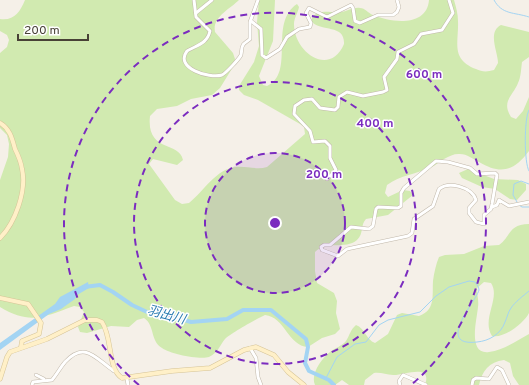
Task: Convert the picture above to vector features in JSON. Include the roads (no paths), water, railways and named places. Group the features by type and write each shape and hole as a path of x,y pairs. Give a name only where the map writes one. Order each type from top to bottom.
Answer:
{"street":[{"path":"194,0 199,21 210,31 205,42 187,50 184,57 186,64 200,74 222,75 240,56 243,45 250,39 251,21 258,0"},
{"path":"196,13 212,0"},
{"path":"251,21 261,29 262,55 266,58 280,49 287,37 299,29 310,27 311,23 306,13 309,8 327,17 348,5 351,5 353,8 355,21 360,23 378,15 393,15 399,10 397,0"},
{"path":"327,179 336,170 330,158 330,146 325,142 313,142 310,131 294,114 295,106 304,100 312,99 320,108 335,110 338,107 339,96 347,92 363,96 387,90 384,77 397,60 398,52 414,44 421,34 439,32 446,25 453,13 448,0"},
{"path":"0,123 11,135 22,170 23,185 9,228 0,238"},
{"path":"492,207 495,174 477,174 470,168 448,162 436,161 404,188 401,193 400,206 398,208 378,207 376,209 375,222 370,229 351,227 330,245 324,245 321,248 325,252 338,256 347,249 408,236 412,233 414,219 433,206 439,189 445,186 455,185 472,194 476,200 469,210 479,224 486,223 484,215 492,207 497,205 499,200 509,206 529,202"},
{"path":"0,298 28,304 35,311 41,323 39,334 24,339 21,347"},
{"path":"0,379 6,357 10,352 47,339 85,320 97,320 102,322 107,330 114,371"},
{"path":"32,385 33,382 53,379 69,358 83,350 93,355 122,378 127,379 172,371 210,368 250,348 256,347 269,351 304,385"},
{"path":"250,348 256,358 258,377 261,385"},
{"path":"472,385 473,380 476,378 489,379 497,367 502,370 509,385"},
{"path":"36,375 46,380"},
{"path":"400,385 399,381 403,375 426,385"},
{"path":"127,379 128,385"}],"water":[{"path":"88,282 89,288 77,295 75,299 61,309 49,314 0,350 0,343 55,304 60,297"}],"waterway":[{"path":"494,0 497,5 505,11 529,17"},
{"path":"529,110 526,122 525,140 526,159 529,171"},
{"path":"517,202 513,195 514,184 521,181 529,184"},
{"path":"519,205 522,207 529,207"},
{"path":"326,378 337,357 355,344 366,342 379,325 388,320 420,312 436,296 449,287 469,281 475,282 479,288 477,295 466,312 458,330 459,337 465,342 481,341 498,333 501,330 511,308 529,291"},
{"name":"羽出川","path":"84,287 100,285 132,305 147,312 161,313 191,322 227,319 243,310 271,310 306,339 308,347 305,363 309,371 329,380 334,385"}]}
